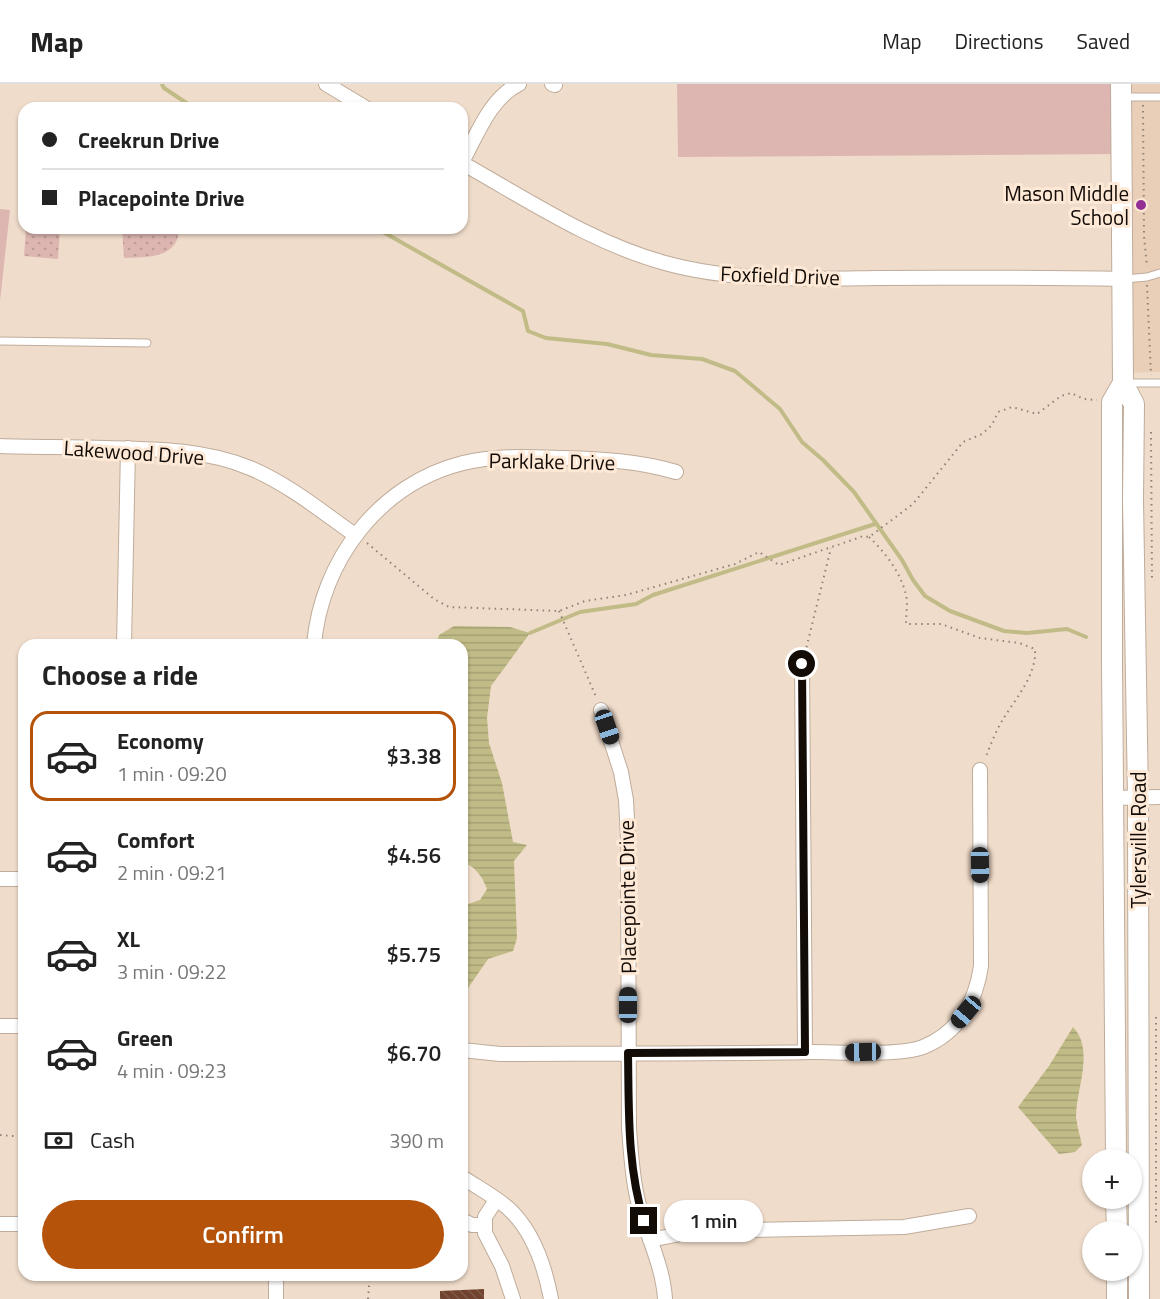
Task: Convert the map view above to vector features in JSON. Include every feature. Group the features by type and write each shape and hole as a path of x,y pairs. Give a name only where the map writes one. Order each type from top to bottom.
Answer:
{"main road":[{"name":"Tylersville Road","path":"1121,91 1123,383 1134,404 1139,1299"},
{"path":"1112,402 1123,383"},
{"name":"Tylersville Road","path":"1112,402 1116,1149"},
{"path":"1117,1281 1118,1299"}],"street":[{"path":"326,84 356,102"},
{"path":"468,152 500,99 519,84"},
{"name":"Foxfield Drive","path":"468,166 587,233 630,251 692,269 719,274 779,278 1055,277 1122,279"},
{"name":"Lakewood Drive","path":"0,446 128,448 188,452 224,459 276,481 355,534"},
{"path":"124,639 128,448"},
{"name":"Parklake Drive","path":"315,639 325,587 355,534 378,509 417,481 442,469 470,461 498,458 592,459 639,463 676,472"},
{"path":"802,664 805,1052"},
{"name":"Placepointe Drive","path":"601,710 619,763 626,800 629,1128 633,1174 638,1202 661,1273 665,1299"},
{"path":"468,1051 500,1054 912,1050 939,1038 966,1012 975,994 981,966 980,770"},
{"path":"1113,798 1160,797"},
{"path":"0,879 18,879"},
{"path":"0,1026 18,1026"},
{"path":"468,1181 508,1208 530,1237 542,1262 551,1299"},
{"path":"496,1200 485,1217 483,1225 502,1266 513,1299"},
{"path":"650,1240 696,1231 904,1227 969,1216"},
{"path":"468,1223 483,1225"},
{"path":"0,1224 18,1224"},
{"path":"276,1281 276,1299"}],"lane":[{"path":"1121,91 1160,97"},
{"path":"1122,279 1147,277 1160,273"},
{"path":"0,341 147,343"},
{"path":"1123,383 1160,383"}],"path":[{"path":"870,537 913,504 963,442 982,434 992,425 998,412 1012,407 1037,414 1061,396 1071,393 1084,399 1112,402"},
{"path":"355,534 434,599 449,607 559,611 585,601 626,595 735,564 759,552 779,564 855,538 870,537 882,549 898,575 906,595 906,624 941,624 980,638 1018,643 1035,649 1036,659 1028,678 1001,723 980,770"},
{"path":"802,664 831,548"},
{"path":"559,611 601,710"},
{"path":"0,1135 18,1136"},
{"path":"368,1299 370,1281"}],"shaded area":[{"path":"677,84 1121,84 1121,154 678,157"},
{"name":"Mason Middle School","path":"1121,84 1160,84 1160,372 1123,373"},
{"path":"0,209 10,210 0,301"},
{"path":"26,234 60,234 58,259 24,256"},
{"path":"122,234 178,234 174,246 167,251 151,256 124,258"},
{"path":"454,626 510,627 530,633 491,686 487,718 489,743 502,783 513,842 527,845 514,861 517,938 513,951 488,959 468,988 468,904 480,900 487,889 478,872 468,865 468,639 438,639 439,635"},
{"path":"1073,1027 1083,1047 1084,1058 1076,1117 1082,1145 1075,1152 1059,1154 1018,1107 1049,1066"}],"building":[{"path":"484,1289 484,1299 440,1299 440,1291"}],"waterway":[{"path":"162,84 164,88 185,102"},
{"path":"387,234 523,311 528,331 546,338 607,344 651,355 702,359 735,371 780,409 802,442 854,492 925,596 950,611 1004,631 1027,633 1067,629 1086,637"},
{"path":"530,633 580,612 636,604 653,595 875,524"}],"place":[{"name":"Mason Middle School","path":"1141,205"}],"route":[{"path":"644,1221 633,1174 629,1128 628,1053 805,1052 802,664"}]}
